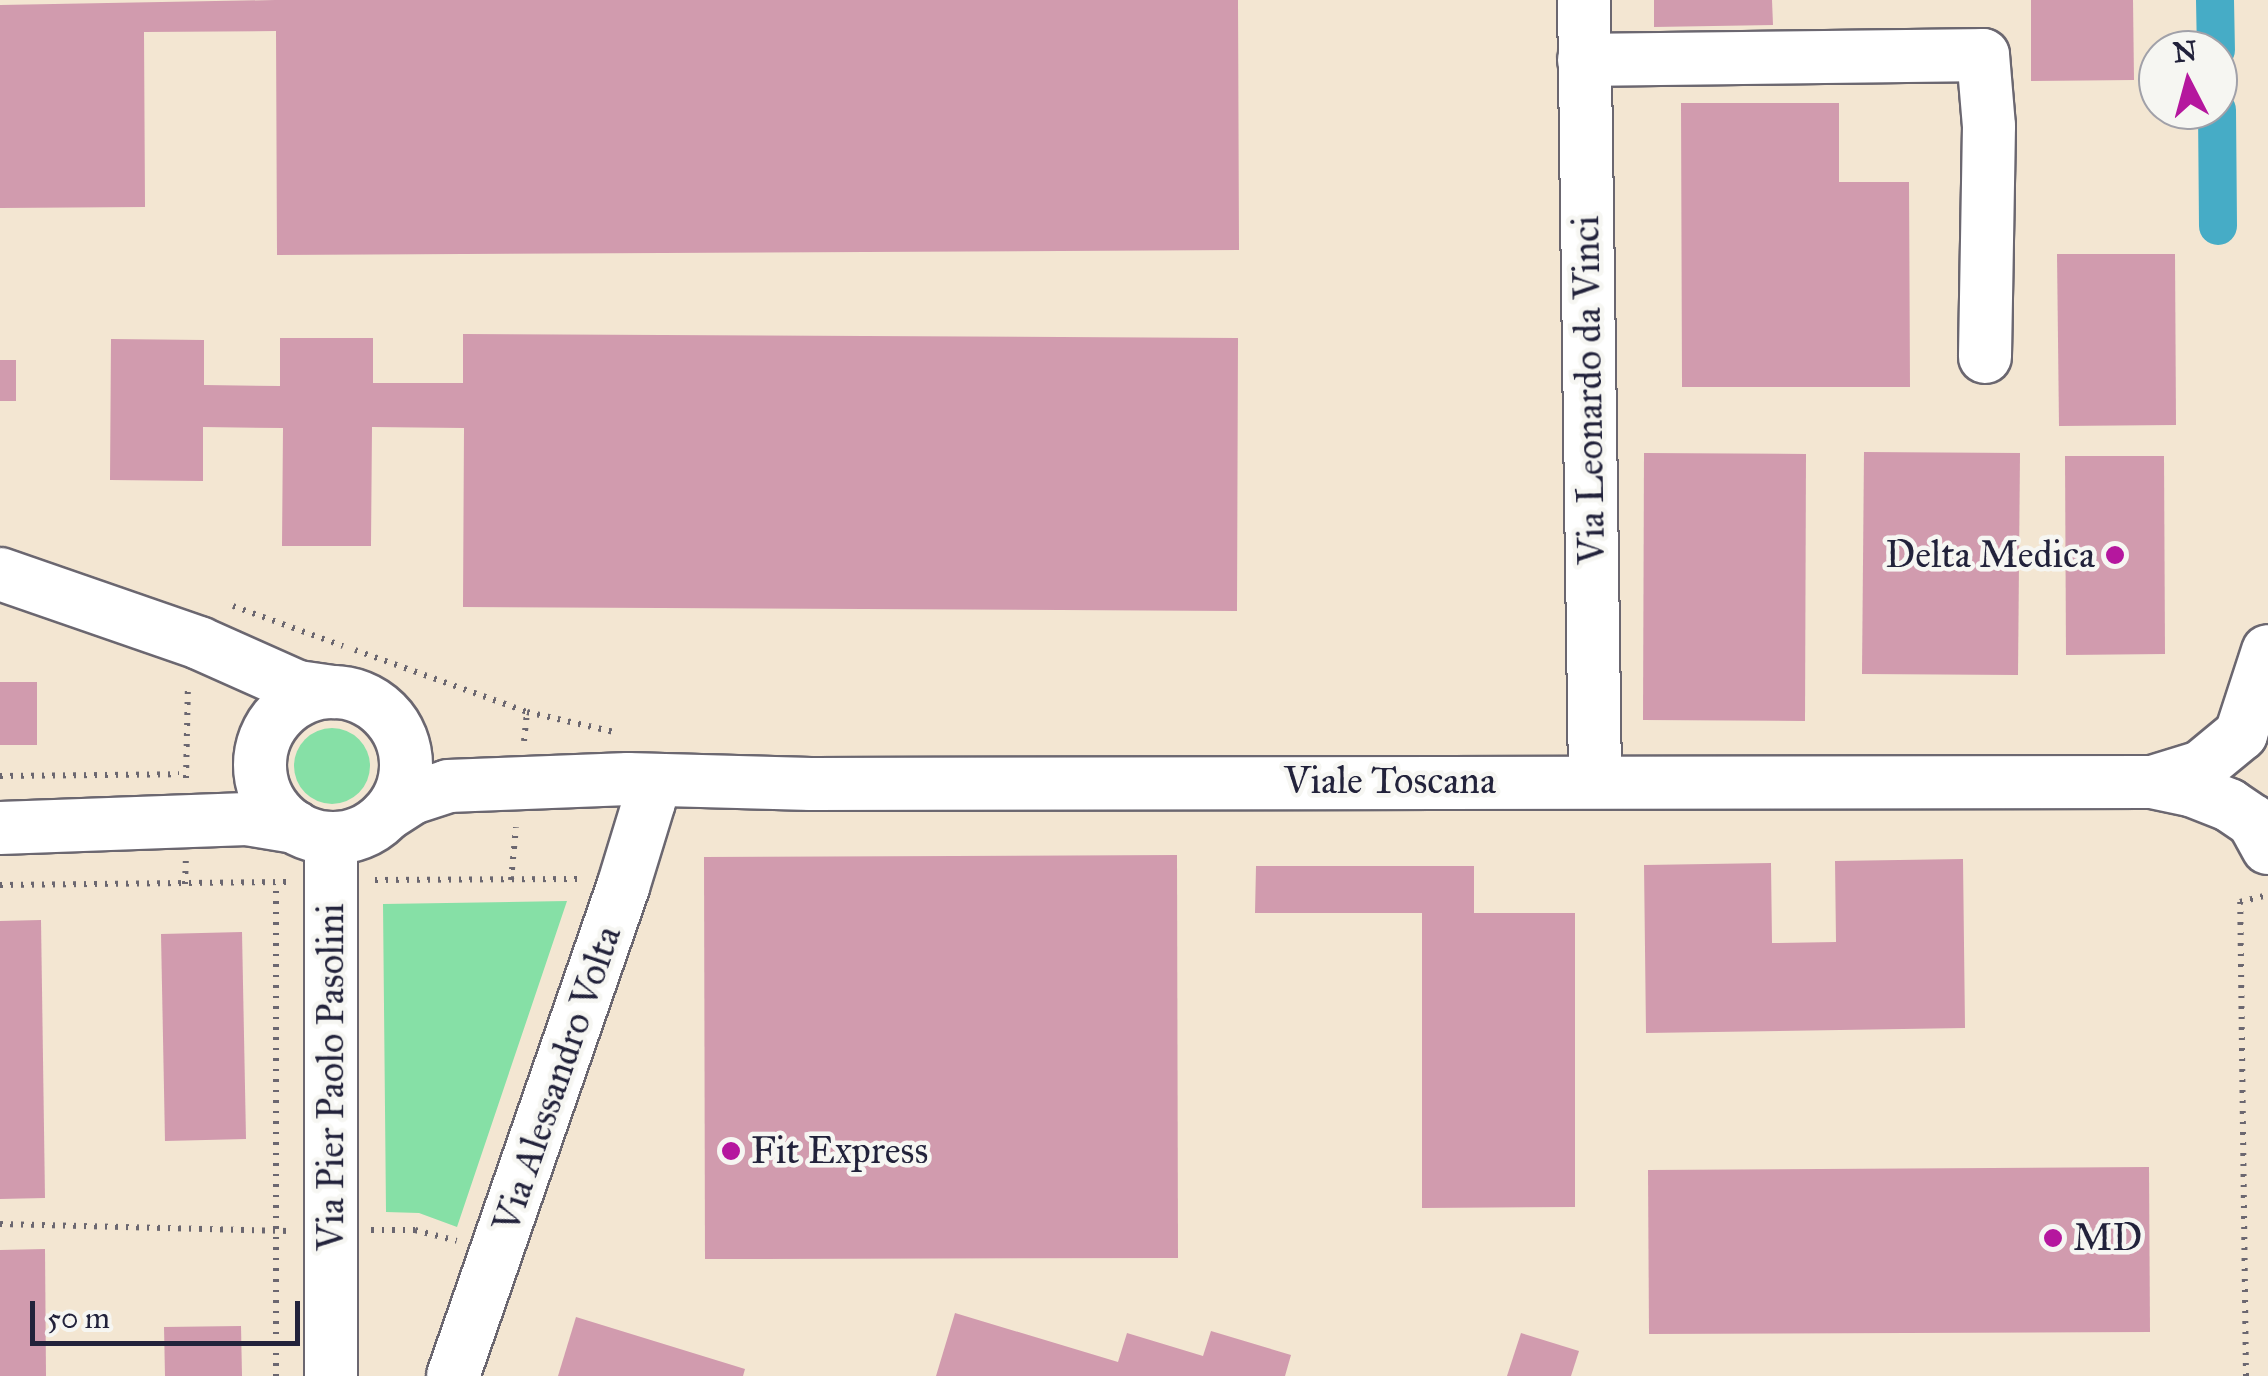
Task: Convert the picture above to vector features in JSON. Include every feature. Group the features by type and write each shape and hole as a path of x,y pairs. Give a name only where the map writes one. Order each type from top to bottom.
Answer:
{"street":[{"name":"Via Leonardo da Vinci","path":"1584,0 1595,780"},
{"path":"1584,60 1983,55 1989,126 1985,357"},
{"path":"0,574 222,653 298,687 364,698 391,720 402,740 406,770 399,796 386,815 358,834 313,833 186,798"},
{"path":"2263,834 2233,782 2234,753 2254,720 2268,651"},
{"path":"222,653 240,679 254,712 260,765 274,810 313,833"},
{"path":"0,828 186,798 221,806 260,765 268,730 288,706 308,696 335,692"},
{"name":"Viale Toscana","path":"391,720 424,744 456,754 572,764 1022,784 2152,782 2206,794 2263,834"},
{"name":"Viale Toscana","path":"2152,782 2201,767 2254,720"},
{"name":"Viale Toscana","path":"386,815 412,798 448,786 638,765"},
{"name":"Via Alessandro Volta","path":"454,1376 649,802 638,765"},
{"name":"Via Pier Paolo Pasolini","path":"313,833 331,1230 331,1376"}],"path":[{"path":"214,600 527,712 638,765"},
{"path":"523,746 527,712"},
{"path":"0,776 186,798"},
{"path":"511,880 517,815"},
{"path":"276,883 276,1376"},
{"path":"2246,1376 2240,902 2268,896"},
{"path":"0,1224 275,1231 415,1230 458,1242 495,1260"}],"green space":[{"path":"332,728 359,739 370,766 359,793 332,804 305,793 294,766 305,739"},
{"path":"567,901 457,1227 419,1213 386,1212 383,904"}],"building":[{"path":"275,0 1238,0 1239,250 277,255 276,31 144,32 145,207 0,208 0,5"},
{"path":"1654,0 1772,0 1773,25 1654,27"},
{"path":"2031,0 2133,0 2134,80 2031,81"},
{"path":"1681,103 1839,103 1839,182 1909,182 1910,387 1682,387"},
{"path":"2057,254 2175,254 2176,425 2059,426"},
{"path":"463,334 1238,338 1237,611 463,607 464,428 372,427 371,546 282,546 283,428 203,427 203,481 110,480 111,339 204,340 204,385 280,386 280,338 373,338 373,383 463,383"},
{"path":"0,360 16,360 16,401 0,401"},
{"path":"1864,452 2020,453 2018,675 1862,674"},
{"path":"1644,453 1806,454 1805,721 1643,720"},
{"name":"Delta Medica","path":"2065,456 2164,456 2165,654 2066,655"},
{"path":"0,682 37,682 37,745 0,745"},
{"path":"1177,855 1178,1258 705,1259 704,857"},
{"path":"1963,859 1965,1028 1646,1033 1644,865 1771,863 1772,943 1836,942 1835,861"},
{"path":"1256,866 1474,866 1474,913 1575,913 1575,1207 1422,1208 1422,913 1255,913"},
{"path":"41,920 45,1198 0,1199 0,921"},
{"path":"242,932 246,1139 165,1141 161,934"},
{"path":"2149,1167 2150,1332 1649,1334 1648,1170"},
{"path":"45,1249 46,1376 0,1376 0,1250"},
{"path":"955,1313 1118,1362 1127,1333 1203,1356 1211,1331 1291,1355 1285,1376 936,1376"},
{"path":"576,1317 745,1369 743,1376 558,1376"},
{"path":"241,1326 242,1376 165,1376 164,1327"},
{"path":"1521,1333 1579,1351 1571,1376 1507,1376"}],"waterway":[{"path":"2215,0 2216,30"},
{"path":"2217,130 2218,226"}],"place":[{"name":"Delta Medica","path":"2115,555"},
{"name":"Fit Express","path":"731,1151"},
{"name":"MD","path":"2053,1238"}]}
